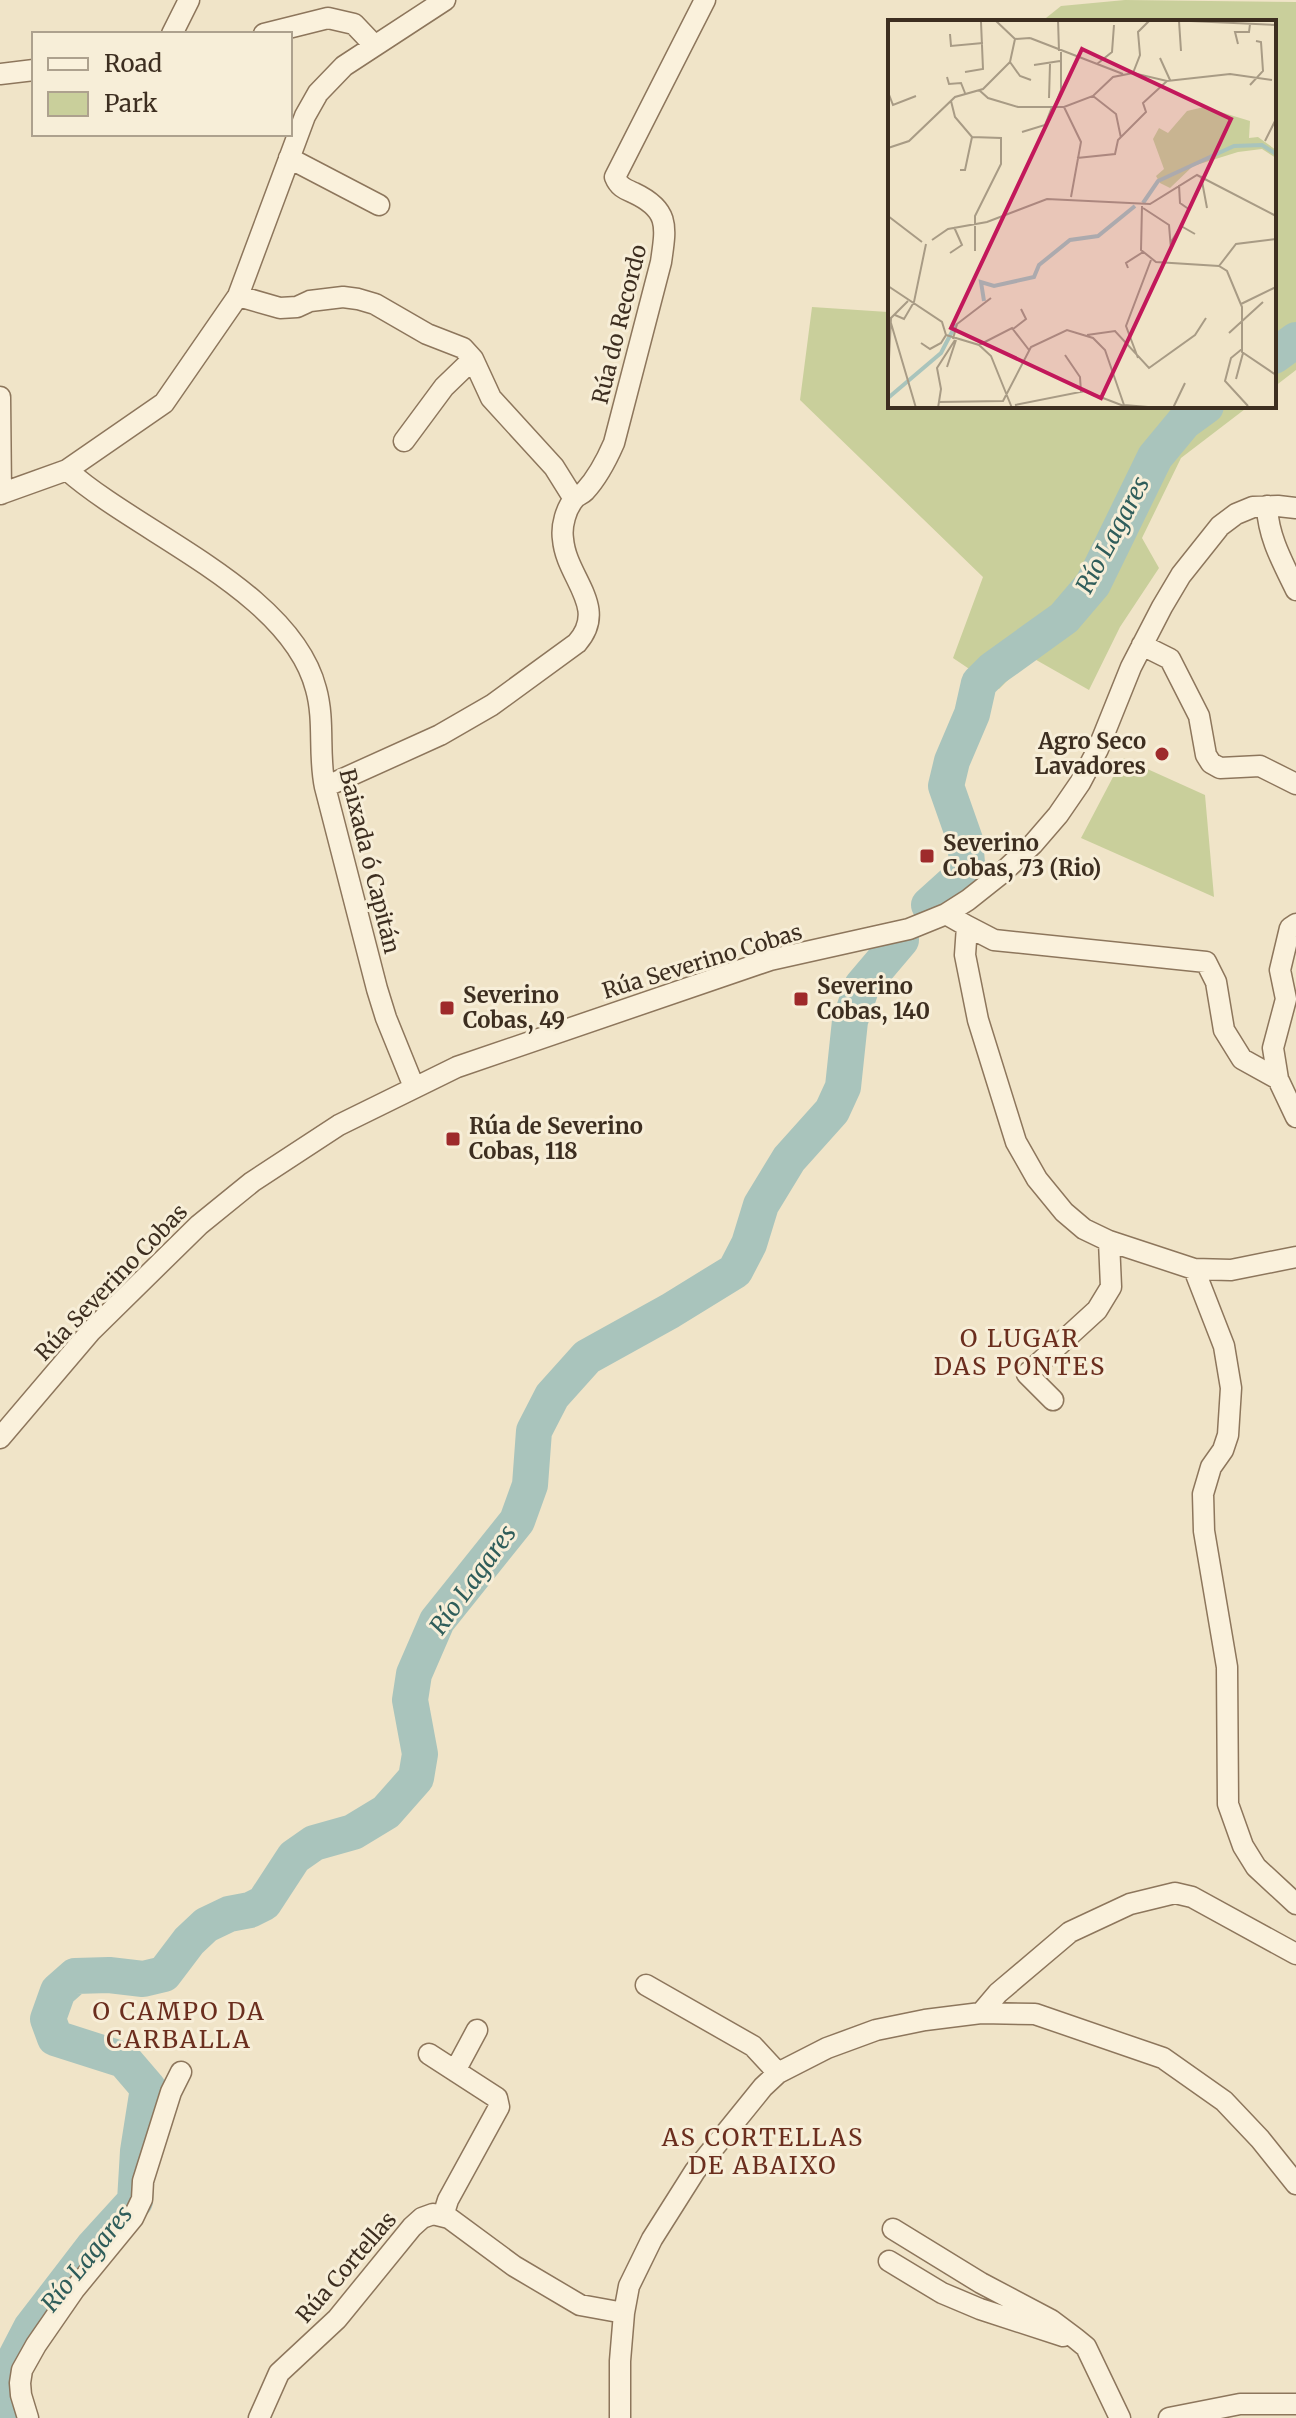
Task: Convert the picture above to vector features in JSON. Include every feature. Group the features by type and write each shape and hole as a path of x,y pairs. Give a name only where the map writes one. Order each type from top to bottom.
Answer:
{"street":[{"path":"173,32 189,0"},
{"path":"0,397 0,494 67,470 164,403 238,296 305,116 318,93 344,66 444,0"},
{"name":"Rúa do Recordo","path":"325,787 440,735 492,705 577,643 587,632 590,621 588,605 563,542 565,518 574,499 585,492 599,472 614,443 661,262 665,235 663,217 657,206 618,184 615,177 705,0"},
{"path":"272,32 328,18 354,24 374,45"},
{"path":"0,74 32,70"},
{"path":"289,158 379,205"},
{"path":"238,296 280,308 343,297 358,299 375,304 427,334 463,348 473,359 491,398 554,467 574,499"},
{"path":"404,441 444,387 473,359"},
{"name":"Baixada ó Capitán","path":"67,470 92,492 238,587 259,604 305,663 316,689 325,787 381,1003 414,1087"},
{"path":"1267,506 1268,524 1279,556 1296,590"},
{"name":"Rúa Severino Cobas","path":"0,1438 91,1331 199,1225 252,1182 339,1125 457,1067 770,960 909,929 946,914 968,900 1033,844 1080,783 1098,749 1142,645 1181,575 1220,526 1236,514 1253,507 1296,508"},
{"path":"1142,645 1170,659 1199,716 1206,755 1211,763 1220,768 1260,766 1296,784"},
{"path":"946,914 994,940 1206,962 1216,982 1224,1030 1242,1059 1278,1079"},
{"path":"1296,924 1290,928 1280,970 1286,999 1273,1048 1278,1079 1296,1117"},
{"path":"967,926 965,955 978,1020 1016,1142 1037,1179 1064,1212 1084,1229 1109,1241 1194,1269 1231,1270 1296,1257"},
{"path":"1053,1400 1027,1374 1097,1310 1111,1287 1109,1241"},
{"path":"1194,1269 1224,1346 1231,1388 1228,1435 1223,1450 1211,1467 1203,1494 1204,1531 1227,1667 1228,1804 1243,1846 1256,1867 1296,1904"},
{"path":"981,2013 998,1993 1070,1932 1130,1904 1175,1893 1192,1897 1296,1954"},
{"path":"646,1985 753,2046 778,2073"},
{"path":"620,2418 620,2361 629,2286 652,2239 695,2171 778,2073 827,2048 876,2030 981,2013 1035,2014 1163,2058 1224,2101 1296,2184"},
{"path":"455,2071 477,2030"},
{"path":"429,2054 497,2098 499,2107 448,2200 443,2216 514,2266 580,2305 624,2313"},
{"path":"28,2418 21,2395 22,2370 74,2290 133,2218 142,2199 143,2181 171,2092 181,2072"},
{"name":"Rúa Cortellas","path":"259,2418 279,2373 337,2319 412,2227 433,2214 443,2216"},
{"path":"893,2229 981,2283 1051,2320 1086,2347 1120,2418"},
{"path":"889,2261 942,2293 980,2309 1060,2336 1075,2338"},
{"path":"1169,2418 1240,2404 1296,2404"}],"green space":[{"path":"1125,0 1296,2 1296,370 1276,385 1276,20 1044,20 1061,6"},
{"path":"812,307 888,312 888,408 1246,408 1181,458 1142,538 1159,568 1120,627 1089,690 1031,657 999,689 953,658 983,577 800,400"},
{"path":"1123,758 1205,795 1214,897 1081,838"}],"waterway":[{"name":"Río Lagares","path":"1276,355 1296,340"},
{"name":"Río Lagares","path":"929,905 960,877 967,863 965,840 946,786 952,761 972,714 979,683 993,669 1064,618 1093,584 1155,457 1184,422 1203,408"},
{"name":"Río Lagares","path":"8,2418 15,2359 31,2328 94,2246 135,2201 138,2151 148,2088 124,2060 55,2038 48,2019 58,1991 75,1976 109,1975 143,1979 164,1974 189,1941 206,1925 264,1903 294,1857 314,1843 353,1832 386,1812 416,1778 420,1754 410,1700 414,1674 437,1621 517,1521 530,1485 534,1431 552,1396 587,1357 735,1271 749,1244 761,1205 789,1159 832,1111 843,1087 850,1021 862,986 901,940"}],"place":[{"name":"Agro Seco Lavadores","path":"1162,754"},
{"name":"Severino Cobas, 73 (Rio)","path":"927,856"},
{"name":"Severino Cobas, 140","path":"801,999"},
{"name":"Severino Cobas, 49","path":"447,1008"},
{"name":"Rúa de Severino Cobas, 118","path":"453,1139"}],"district":[{"name":"O LUGAR DAS PONTES","path":"1020,1353"},
{"name":"O CAMPO DA CARBALLA","path":"179,2026"},
{"name":"AS CORTELLAS DE ABAIXO","path":"763,2152"}]}
